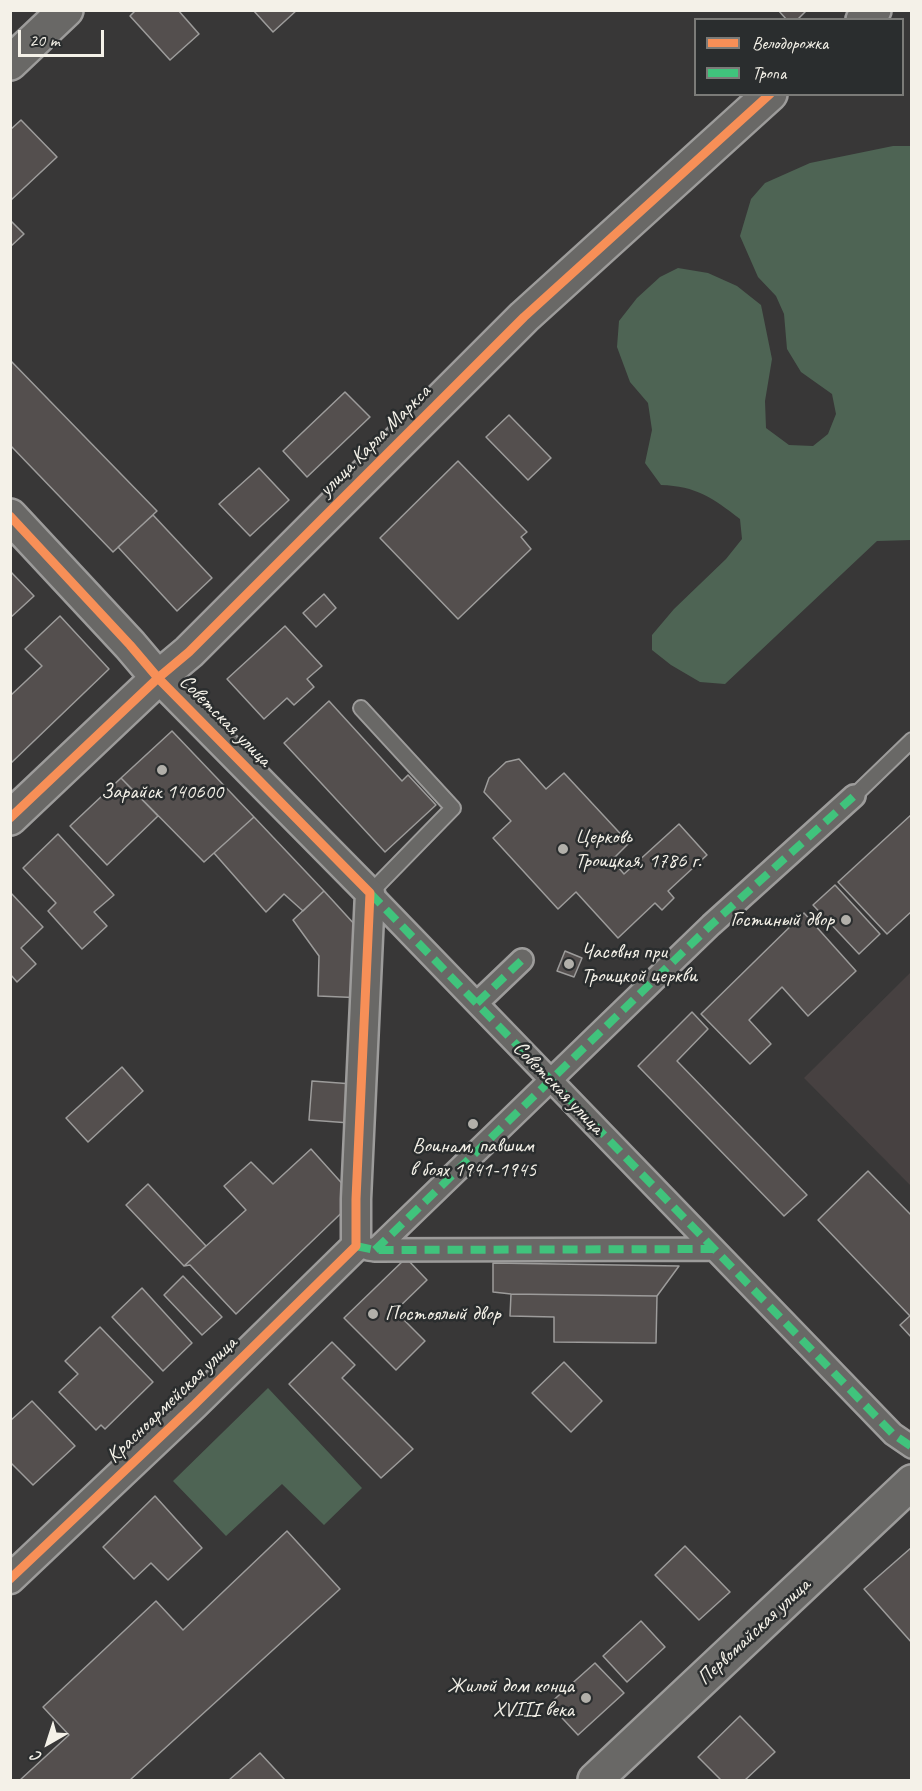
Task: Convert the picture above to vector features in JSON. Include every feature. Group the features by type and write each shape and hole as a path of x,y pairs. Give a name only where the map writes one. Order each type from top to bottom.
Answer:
{"street":[{"path":"10,63 66,10"},
{"name":"улица Карла Маркса","path":"10,818 158,678 189,652 524,316 768,96"},
{"name":"Советская улица","path":"10,516 158,678 370,893 893,1434 912,1447"},
{"path":"366,1248 550,1080 711,925 854,796"},
{"path":"366,1248 357,1187 370,893"},
{"path":"477,1004 522,960"},
{"path":"366,1248 714,1249"},
{"name":"Красноармейская улица","path":"10,1579 194,1405 366,1248"},
{"name":"Первомайская улица","path":"595,1780 912,1482"}],"lane":[{"path":"361,708 453,808 370,893"},
{"path":"854,796 912,740"}],"shaded area":[{"path":"911,972 911,1186 804,1078"}],"green space":[{"path":"893,146 912,146 911,540 877,541 725,684 700,682 671,665 652,650 652,635 674,609 726,559 742,539 740,519 703,494 684,488 661,485 645,463 652,430 648,403 630,382 617,347 619,321 637,298 660,277 678,268 708,273 737,286 761,305 772,359 765,401 766,428 789,445 813,446 828,434 836,414 832,394 801,372 787,349 784,314 776,296 758,277 740,236 751,199 765,183 810,163"},
{"path":"268,1388 362,1488 324,1525 282,1484 226,1536 173,1481"}],"building":[{"path":"136,10 178,10 199,34 170,60 130,16"},
{"path":"253,10 297,10 273,32"},
{"path":"778,10 807,10 799,18 785,18"},
{"path":"21,120 57,157 10,201 10,130"},
{"path":"10,220 24,234 10,247"},
{"path":"10,360 157,511 113,552 10,445"},
{"path":"345,392 370,417 307,477 283,451"},
{"path":"509,415 551,458 528,480 486,437"},
{"path":"458,461 527,532 521,537 531,549 458,619 380,538"},
{"path":"259,468 289,500 250,536 219,504"},
{"path":"153,515 212,578 177,611 118,547"},
{"path":"10,571 34,596 10,618"},
{"path":"324,594 336,608 316,627 303,613"},
{"path":"60,616 109,669 10,764 10,696 42,666 25,649"},
{"path":"285,626 322,666 307,679 314,687 294,705 287,698 264,719 227,679"},
{"path":"329,701 402,781 408,775 436,805 385,852 284,743"},
{"path":"172,731 254,817 204,862 121,778"},
{"name":"Церковь Троицкая, 1786 г.","path":"519,759 546,789 564,773 629,843 612,860 624,874 679,824 707,855 668,891 674,898 662,910 655,903 618,938 576,892 558,909 493,838 511,821 484,792 489,778 506,762"},
{"path":"121,778 158,816 107,865 70,826"},
{"path":"912,814 912,911 887,934 838,882"},
{"path":"254,817 324,891 303,911 284,894 266,912 214,853"},
{"path":"58,834 114,895 94,912 107,926 82,949 48,911 56,903 23,868"},
{"path":"835,885 880,934 859,954 813,905"},
{"path":"324,891 367,938 365,998 318,996 319,956 293,920"},
{"path":"10,892 43,927 21,948 36,964 17,982 10,974"},
{"path":"804,913 856,971 808,1016 782,987 749,1020 771,1044 750,1064 701,1014"},
{"name":"Часовня при Троицкой церкви","path":"565,951 582,958 574,977 557,971"},
{"path":"692,1012 708,1029 677,1061 807,1195 784,1216 638,1066"},
{"path":"122,1067 143,1091 88,1142 66,1118"},
{"path":"312,1081 353,1084 350,1123 309,1120"},
{"path":"311,1149 356,1199 236,1314 190,1265 184,1266 246,1210 224,1186 251,1162 273,1184"},
{"path":"868,1171 912,1216 912,1314 910,1316 818,1220"},
{"path":"148,1184 206,1246 184,1266 126,1205"},
{"name":"Постоялый двор","path":"406,1258 427,1280 395,1311 425,1341 396,1370 344,1318"},
{"path":"493,1263 679,1266 657,1296 511,1294 493,1292"},
{"path":"183,1276 222,1317 202,1335 164,1295"},
{"path":"142,1288 192,1343 163,1371 112,1317"},
{"path":"511,1294 657,1296 656,1343 554,1342 554,1317 510,1316"},
{"path":"912,1314 912,1338 900,1325"},
{"path":"100,1327 153,1382 105,1429 101,1425 96,1430 59,1392 78,1374 65,1361"},
{"path":"332,1342 355,1365 342,1378 413,1449 381,1478 289,1384"},
{"path":"564,1362 602,1401 571,1432 532,1393"},
{"path":"32,1401 75,1446 33,1485 10,1462 10,1421"},
{"path":"155,1496 202,1548 168,1580 151,1563 134,1579 103,1547"},
{"path":"287,1531 340,1589 130,1780 20,1780 69,1735 43,1707 156,1601 183,1630"},
{"path":"685,1546 730,1592 699,1620 655,1575"},
{"path":"912,1547 912,1643 864,1589"},
{"path":"641,1621 665,1647 627,1682 603,1656"},
{"name":"Жилой дом конца XVIII века","path":"595,1663 624,1693 578,1735 549,1704"},
{"path":"740,1716 775,1752 745,1780 721,1780 698,1757"},
{"path":"260,1753 285,1780 229,1780"}],"marked path":[{"path":"375,1250 711,925 854,796"},
{"path":"370,893 893,1434 912,1447"},
{"path":"477,1003 522,960"},
{"path":"356,1246 375,1250 714,1249"}],"cycle path":[{"path":"10,818 158,678 189,652 524,317 768,96"},
{"path":"10,516 158,678 370,893 356,1199 356,1246 194,1405 10,1579"}],"place":[{"name":"Зарайск 140600","path":"162,770"},
{"name":"Церковь Троицкая, 1786 г.","path":"563,849"},
{"name":"Гостиный двор","path":"846,920"},
{"name":"Часовня при Троицкой церкви","path":"569,964"},
{"name":"Воинам, павшим в боях 1941-1945","path":"473,1124"},
{"name":"Постоялый двор","path":"373,1314"},
{"name":"Жилой дом конца XVIII века","path":"586,1698"}]}
